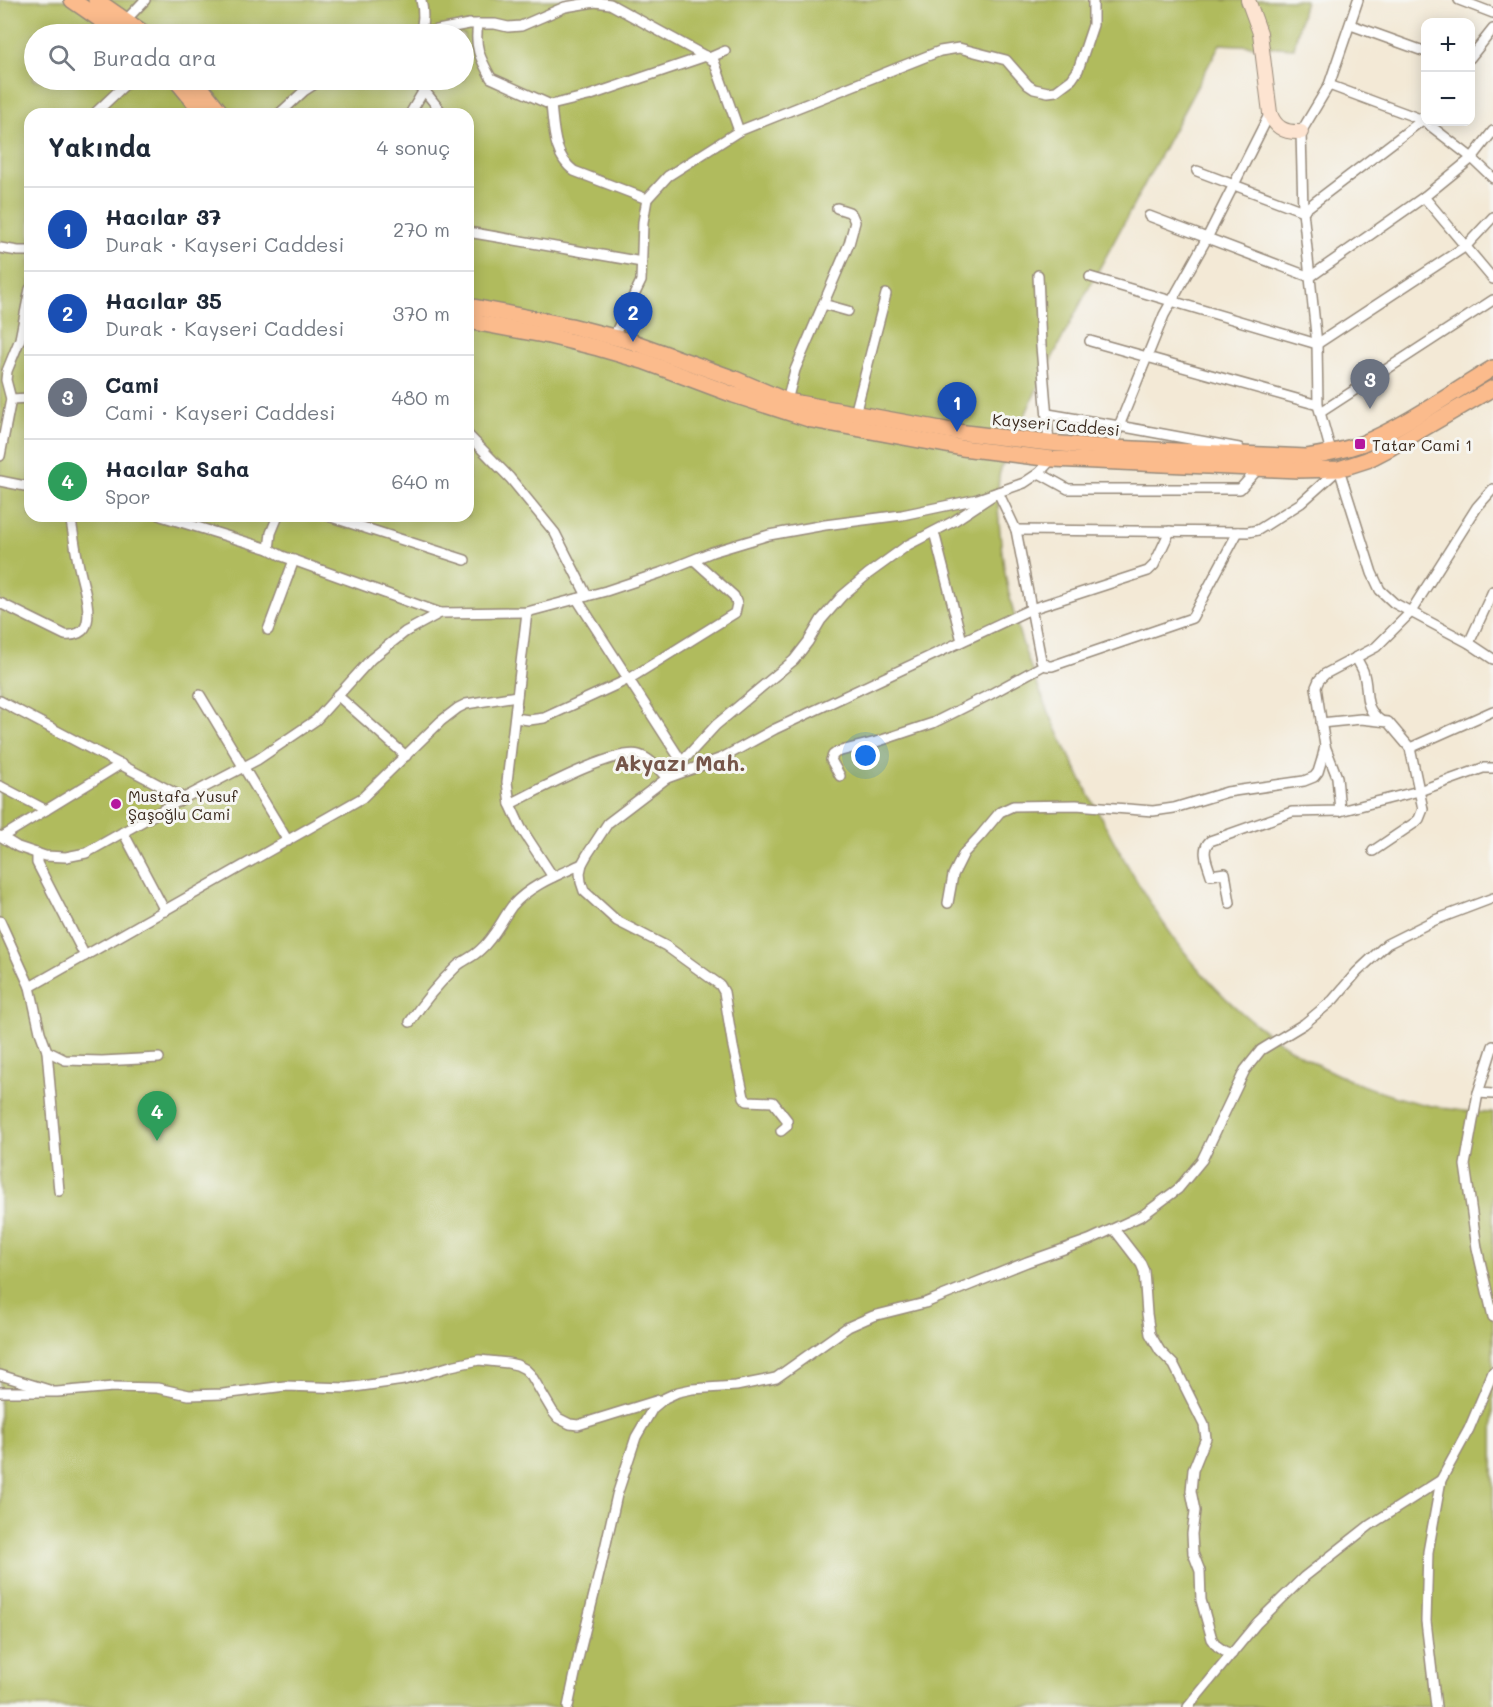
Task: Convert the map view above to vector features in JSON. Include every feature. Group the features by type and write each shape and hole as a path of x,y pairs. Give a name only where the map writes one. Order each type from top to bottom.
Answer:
{"main road":[{"path":"72,0 116,24"},
{"path":"96,0 119,24"},
{"path":"184,90 199,108"},
{"path":"203,90 217,108"},
{"name":"Kayseri Caddesi","path":"474,307 614,336 735,379 787,401 957,432 1113,448 1307,457 1331,453 1360,444 1388,430 1493,368"},
{"name":"Kayseri Caddesi","path":"474,322 549,336 643,361 734,395 812,420 962,448 1052,459 1308,470 1339,469 1367,460 1390,448 1493,388"}],"street":[{"path":"126,24 145,0"},
{"path":"421,0 424,10 423,24"},
{"path":"614,336 640,281 643,222 647,199 668,176 739,131 939,51 959,48 1006,60 1034,89 1056,91 1072,80 1078,70 1093,25 1093,0"},
{"path":"1248,0 1260,33 1272,121 1278,127 1293,133 1301,132"},
{"path":"1331,453 1320,409 1317,344 1303,211 1301,132 1329,85 1358,0"},
{"path":"1459,0 1493,14"},
{"path":"474,24 521,26 565,7 581,3 610,4 714,61 739,131"},
{"path":"478,24 477,49 491,78 551,105 588,96 725,51"},
{"path":"1351,25 1421,51"},
{"path":"1475,52 1493,29"},
{"path":"1329,85 1421,118"},
{"path":"100,108 119,90"},
{"path":"286,108 306,90"},
{"path":"414,108 424,90 438,108"},
{"path":"551,105 558,149 566,165 574,171 647,199"},
{"path":"1113,448 1145,357 1164,315 1207,238 1270,113"},
{"path":"1303,211 1421,121"},
{"path":"1433,126 1493,178"},
{"path":"1310,277 1424,197 1472,158 1493,131"},
{"path":"1197,171 1303,211"},
{"path":"1424,197 1493,279"},
{"path":"787,401 795,370 849,244 855,222 849,212 837,208"},
{"path":"1149,216 1310,277"},
{"path":"1317,344 1466,246 1493,217"},
{"path":"474,233 642,262"},
{"path":"0,248 24,251"},
{"path":"1038,275 1049,443"},
{"path":"1090,277 1317,344"},
{"path":"855,414 886,294"},
{"path":"1090,341 1320,409 1493,300"},
{"path":"823,304 848,311"},
{"path":"0,456 11,399 6,371 20,339 24,319"},
{"path":"11,399 24,398"},
{"path":"1048,414 1283,456"},
{"path":"474,441 510,478 555,533 587,596"},
{"path":"181,522 269,549 440,613 527,612 660,573 768,535 902,515 978,499 1024,483 1039,473 1052,459"},
{"path":"1039,473 1068,489 1240,489 1259,468"},
{"path":"1016,530 1248,532 1258,530 1301,503 1339,469 1372,573 1380,590 1410,613 1469,643 1493,659"},
{"path":"0,481 24,486"},
{"path":"1340,811 1336,777 1325,746 1316,687 1325,674 1376,646 1410,613 1477,507 1493,489"},
{"path":"998,492 1016,530 1041,660 1044,664 1052,666 1192,618 1239,532"},
{"path":"781,1131 788,1122 773,1102 747,1101 744,1097 723,988 666,946 617,921 584,891 580,873 582,864 608,823 667,778 716,725 794,660 821,620 842,596 908,545 954,521 998,492"},
{"path":"0,603 65,635 75,634 84,629 87,621 85,591 71,522"},
{"path":"269,549 271,533 276,522"},
{"path":"347,522 465,560"},
{"path":"934,531 962,641"},
{"path":"667,778 722,758 775,729 1031,609 1148,571 1154,565 1170,531"},
{"path":"268,630 294,560"},
{"path":"515,718 529,720 544,718 629,679 735,613 737,604 734,596 694,560"},
{"path":"1469,643 1493,591"},
{"path":"577,599 682,762"},
{"path":"527,612 507,782 510,804 521,828 553,877"},
{"path":"121,764 1,836 18,847 45,856 66,857 86,853 257,760 316,720 379,652 405,632 440,613"},
{"path":"1356,657 1364,672 1370,710 1382,722"},
{"path":"840,776 831,760 837,752 933,723 1044,664"},
{"path":"200,695 288,841"},
{"path":"337,695 406,756"},
{"path":"30,987 362,798 441,721 458,708 466,704 517,696"},
{"path":"0,700 184,798"},
{"path":"1410,748 1493,711"},
{"path":"1321,723 1361,718 1388,722 1410,748 1423,809 1419,819 1373,851"},
{"path":"948,903 953,875 964,853 1006,808 1076,805 1153,811 1174,808 1227,792 1310,780 1318,772 1325,746"},
{"path":"510,804 600,762 626,754 634,753 649,759 667,778"},
{"path":"1230,903 1225,873 1211,875 1204,850 1208,843 1292,812 1340,811 1419,791 1483,768 1493,768"},
{"path":"0,786 46,810"},
{"path":"123,832 165,911"},
{"path":"37,853 38,863 85,956"},
{"path":"410,1022 424,1001 441,983 491,939 514,904 532,888 582,864"},
{"path":"0,1392 57,1392 113,1387 157,1388 189,1395 223,1394 285,1386 347,1388 404,1380 479,1360 517,1365 525,1369 553,1413 570,1424 578,1425 678,1392 736,1386 776,1378 848,1327 873,1316 925,1304 1027,1262 1089,1240 1143,1215 1178,1189 1202,1160 1241,1077 1261,1050 1304,1024 1333,1000 1357,972 1387,944 1435,920 1493,898"},
{"path":"0,921 30,987 47,1052 59,1191"},
{"path":"1493,1046 1478,1093 1465,1165 1476,1248 1493,1317"},
{"path":"47,1052 65,1060 159,1058"},
{"path":"1478,1093 1493,1094"},
{"path":"1114,1229 1141,1264 1144,1272 1150,1334 1160,1352 1174,1365 1204,1425 1206,1438 1193,1470 1191,1491 1195,1511 1192,1534 1193,1553 1200,1571 1201,1600 1212,1639 1217,1646 1232,1654"},
{"path":"1436,1707 1426,1621 1428,1552 1441,1480 1469,1429 1493,1372"},
{"path":"0,1375 57,1392"},
{"path":"568,1707 617,1495 636,1437 653,1408 664,1398"},
{"path":"1188,1707 1257,1623 1304,1577 1370,1525 1441,1480"}],"green space":[{"path":"0,0 1305,0 1294,48 1220,44 1069,325 1040,383 1000,474 998,511 1004,569 1011,605 1033,674 1079,775 1144,894 1201,972 1248,1018 1274,1038 1332,1072 1394,1096 1427,1105 1493,1113 1493,1707 0,1707"}],"place":[{"name":"Hacılar 35","path":"633,342"},
{"name":"Cami","path":"1370,409"},
{"name":"Hacılar 37","path":"957,432"},
{"name":"Tatar Cami 1","path":"1360,444"},
{"name":"Mustafa Yusuf Şaşoğlu Cami","path":"116,804"},
{"name":"Hacılar Saha","path":"157,1141"}],"district":[{"name":"Akyazı Mah.","path":"680,762"}]}
